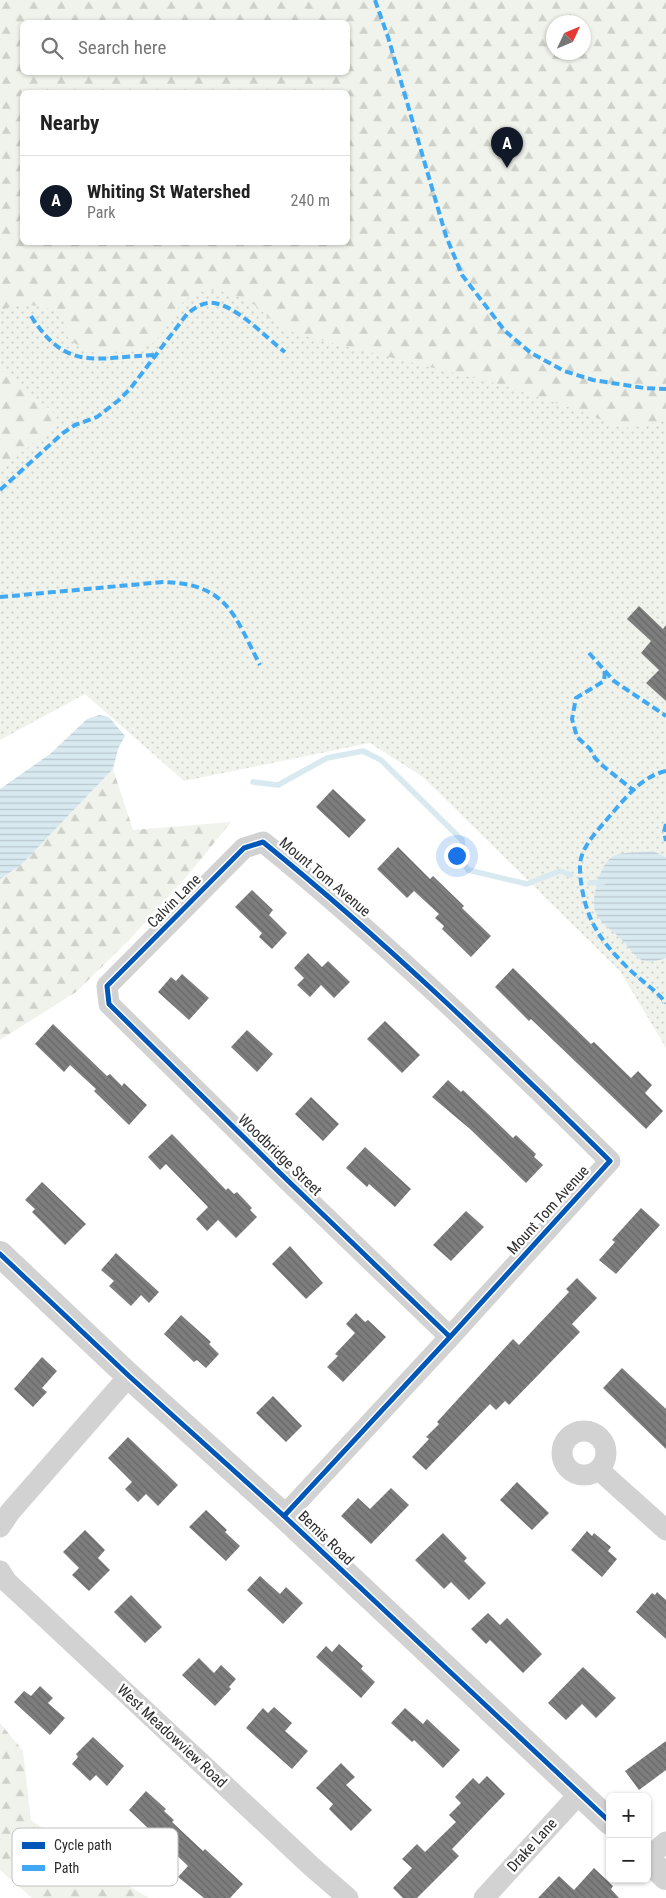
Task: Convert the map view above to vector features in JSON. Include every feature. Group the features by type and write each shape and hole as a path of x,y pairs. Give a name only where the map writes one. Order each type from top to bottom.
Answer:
{"street":[{"name":"Mount Tom Avenue","path":"260,843 263,842 330,896 493,1045 610,1161 284,1516"},
{"name":"Calvin Lane","path":"109,984 244,848 260,843"},
{"name":"Woodbridge Street","path":"109,984 106,986 109,1004 450,1337"},
{"name":"Bemis Road","path":"0,1254 129,1376 284,1516 606,1818"},
{"path":"0,1527 10,1512 129,1376"},
{"path":"598,1470 666,1530"},
{"name":"West Meadowview Road","path":"0,1571 7,1582 311,1866 348,1898"},
{"name":"Drake Lane","path":"484,1898 580,1793"},
{"path":"651,1855 666,1842"},
{"path":"651,1863 666,1876"}],"green space":[{"path":"0,0 666,0 666,1048 620,971 423,777 370,743 184,781 85,694 0,740"},
{"path":"0,0 666,0 666,421 621,428 580,411 502,385 297,334 277,324 246,300 214,291 201,292 191,296 176,311 158,338 150,345 133,351 109,354 98,354 71,341 68,338 64,318 52,309 33,305 13,306 0,312"},
{"path":"0,370 17,381 57,416 52,427 0,471"},
{"path":"113,769 133,830 231,822 188,875 129,940 76,992 0,1040 0,879 21,865"},
{"path":"0,1723 23,1751 31,1820 42,1828 12,1828 12,1880 0,1870"},
{"path":"18,1886 129,1886 149,1898 32,1898"}],"shaded area":[{"path":"99,715 109,717 125,736 118,749 113,769 21,865 0,879 0,789 50,754 87,719"},
{"path":"653,851 666,857 666,958 657,961 644,961 601,920 596,913 594,900 600,874 612,857 625,853"}],"building":[{"path":"639,606 663,629 666,625 666,701 646,683 659,670 641,653 651,641 627,619"},
{"path":"333,789 366,820 349,838 316,807"},
{"path":"398,847 430,879 433,876 491,936 471,957 442,929 444,926 435,918 439,914 414,891 407,898 377,869"},
{"path":"252,890 273,910 269,915 287,933 272,949 259,937 262,933 235,907"},
{"path":"308,953 322,967 328,961 350,982 334,998 321,985 310,997 297,985 304,978 294,968"},
{"path":"513,968 591,1044 594,1042 631,1078 638,1071 652,1085 645,1093 663,1111 646,1129 495,987"},
{"path":"182,974 209,998 189,1020 158,992 171,977 176,981"},
{"path":"385,1021 420,1055 402,1073 367,1039"},
{"path":"53,1024 107,1076 110,1074 122,1086 124,1083 147,1105 129,1125 94,1091 96,1089 70,1065 64,1072 35,1044"},
{"path":"247,1030 273,1054 257,1072 231,1047"},
{"path":"448,1080 461,1092 463,1090 513,1138 516,1135 536,1154 534,1157 543,1165 526,1183 470,1129 432,1097"},
{"path":"311,1097 339,1124 323,1141 295,1114"},
{"path":"172,1134 226,1190 228,1188 234,1194 237,1192 252,1208 250,1210 257,1217 236,1238 218,1220 207,1231 196,1219 208,1207 166,1164 160,1170 148,1157"},
{"path":"365,1147 411,1189 395,1207 369,1184 367,1187 346,1168"},
{"path":"42,1182 86,1224 65,1245 32,1212 35,1209 25,1200"},
{"path":"641,1208 660,1225 616,1274 599,1260 615,1242 612,1240"},
{"path":"466,1211 484,1227 451,1261 433,1245"},
{"path":"290,1246 323,1283 306,1299 272,1264"},
{"path":"116,1253 159,1292 149,1303 141,1295 131,1306 109,1286 114,1281 101,1270"},
{"path":"577,1278 597,1298 572,1324 580,1332 509,1405 505,1401 496,1410 490,1404 426,1470 412,1457 429,1439 426,1437 439,1424 437,1422 513,1339 519,1345 569,1292 566,1289"},
{"path":"356,1313 365,1322 368,1320 386,1337 343,1382 327,1367 338,1356 335,1354 355,1333 346,1324"},
{"path":"181,1315 211,1342 209,1344 219,1354 206,1368 197,1360 194,1362 164,1334"},
{"path":"42,1357 57,1371 42,1388 47,1392 33,1407 14,1389"},
{"path":"622,1368 666,1409 666,1449 603,1388"},
{"path":"273,1396 302,1426 286,1442 256,1413"},
{"path":"128,1437 178,1485 158,1506 146,1494 138,1502 125,1489 132,1482 108,1458"},
{"path":"517,1482 549,1513 532,1530 500,1500"},
{"path":"391,1488 409,1505 371,1544 341,1516 358,1498 370,1509"},
{"path":"206,1510 227,1530 225,1532 240,1546 226,1561 189,1527"},
{"path":"85,1530 105,1550 98,1558 110,1570 89,1591 72,1575 79,1568 63,1552"},
{"path":"587,1531 592,1536 594,1533 611,1547 608,1551 617,1559 602,1577 571,1550"},
{"path":"443,1533 467,1558 464,1561 486,1583 469,1600 451,1582 444,1589 415,1560"},
{"path":"260,1576 280,1594 286,1587 303,1603 283,1624 247,1590"},
{"path":"657,1592 666,1600 666,1639 636,1612 652,1593 655,1595"},
{"path":"131,1595 162,1627 145,1643 114,1612"},
{"path":"488,1613 500,1625 507,1618 542,1654 523,1673 490,1640 486,1644 471,1629"},
{"path":"339,1644 363,1666 361,1669 375,1682 361,1698 316,1657 326,1646 332,1652"},
{"path":"199,1658 214,1673 221,1665 236,1679 229,1687 231,1689 215,1706 182,1675"},
{"path":"583,1667 616,1698 596,1718 582,1704 566,1720 548,1703"},
{"path":"40,1686 53,1698 48,1703 65,1718 50,1735 14,1702 24,1691 31,1696"},
{"path":"274,1707 292,1723 285,1731 308,1751 292,1769 246,1728 263,1708 268,1713"},
{"path":"405,1708 423,1724 427,1719 460,1750 443,1768 414,1740 412,1742 391,1723"},
{"path":"93,1737 124,1766 107,1786 96,1775 90,1781 72,1764 78,1757 76,1754"},
{"path":"666,1741 666,1770 639,1790 625,1771"},
{"path":"341,1763 355,1777 346,1785 372,1810 351,1831 329,1809 333,1804 316,1788"},
{"path":"487,1776 505,1794 452,1849 459,1856 417,1898 403,1898 393,1888 412,1868 402,1859 417,1844 425,1852 456,1822 449,1815 461,1803 455,1797 473,1778 479,1784"},
{"path":"146,1791 166,1809 164,1811 174,1820 172,1822 243,1884 230,1898 204,1898 178,1877 188,1866 178,1857 178,1828 148,1828 129,1810"},
{"path":"594,1868 606,1879 606,1883 610,1883 613,1886 611,1889 619,1898 538,1898 559,1876 574,1890"}],"waterway":[{"path":"253,782 278,785 327,758 363,751 381,760 462,840 464,864 468,870 527,884 560,871 571,875"},
{"path":"590,883 603,882"}],"marked path":[{"path":"375,0 388,37 446,236 462,275 505,331 531,353 564,371 593,380 644,388 666,389"},
{"path":"0,490 63,433 75,425 97,417 119,400 130,389 187,314 199,306 208,303 228,308 249,322 285,352"},
{"path":"31,316 44,334 57,346 71,354 85,358 100,359 155,355"},
{"path":"0,597 163,582 185,584 202,589 215,596 226,606 235,617 260,665"},
{"path":"589,653 614,681 666,716"},
{"path":"605,671 604,681 576,698 572,719 577,737 590,749 595,758 633,790"},
{"path":"666,771 648,778 621,803 587,845 581,858 580,869 586,906 600,936 624,964 666,1003"},
{"path":"666,824 664,832 666,841"}],"cycle path":[{"path":"284,1516 450,1337 610,1161 526,1078 353,918 263,842 244,848 107,986 109,1004 450,1337"},
{"path":"0,1254 129,1376 284,1516 606,1818"}],"place":[{"name":"Whiting St Watershed","path":"507,168"}]}
